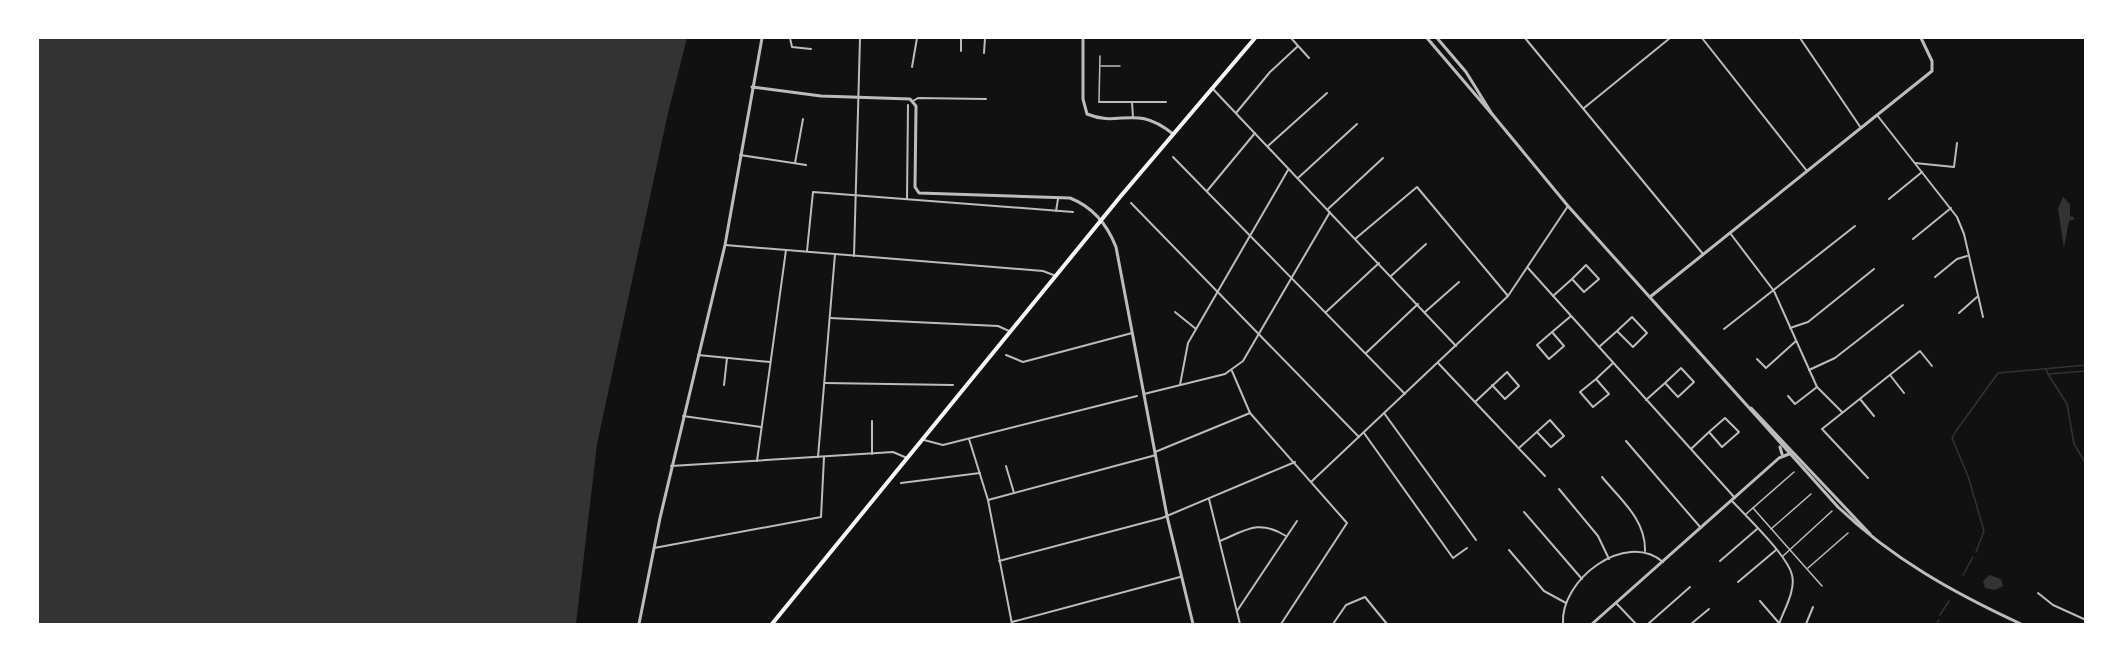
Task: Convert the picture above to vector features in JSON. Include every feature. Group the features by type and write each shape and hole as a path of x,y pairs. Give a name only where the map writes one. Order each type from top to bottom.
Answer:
{"main road":[{"path":"772,624 1254,38"}],"street":[{"path":"639,624 671,466 725,245 762,38"},
{"path":"790,38 792,47 811,49"},
{"path":"854,256 860,38"},
{"path":"912,67 916,38"},
{"path":"960,51 961,38"},
{"path":"984,53 985,38"},
{"path":"1083,38 1085,112 1092,116 1152,119 1173,134"},
{"path":"1291,38 1309,58"},
{"path":"1427,38 1568,206 1838,507 1876,541 1954,592 2021,624"},
{"path":"1432,43 1438,38 1471,80 1492,114"},
{"path":"1525,38 1703,254"},
{"path":"1584,108 1670,38"},
{"path":"1702,38 1807,171"},
{"path":"1800,38 1861,128"},
{"path":"1650,297 1932,71 1932,60 1921,38"},
{"path":"1236,113 1270,72 1298,46"},
{"path":"752,87 913,101 918,98 986,99"},
{"path":"1212,88 1456,346"},
{"path":"1268,147 1327,93"},
{"path":"913,101 916,120 915,187 919,193 1058,198 1077,201 1102,220 1116,247 1167,516 1180,577 1194,624"},
{"path":"1099,102 1166,102"},
{"path":"1132,102 1133,117"},
{"path":"907,199 908,105"},
{"path":"1877,116 1951,208 1964,234 1967,256 1983,317"},
{"path":"795,163 803,119"},
{"path":"908,119 916,120"},
{"path":"1298,178 1356,124"},
{"path":"1208,191 1255,133"},
{"path":"1915,162 1954,167 1957,143"},
{"path":"741,155 806,165"},
{"path":"1173,157 1405,394"},
{"path":"1144,394 1232,371 1243,362 1329,211 1383,158"},
{"path":"1180,386 1188,343 1289,169"},
{"path":"1889,199 1922,172"},
{"path":"1355,239 1417,187 1508,296"},
{"path":"807,252 813,192 1073,212"},
{"path":"1056,211 1058,198"},
{"path":"1131,204 1359,436"},
{"path":"1311,481 1508,296 1568,206"},
{"path":"1913,239 1951,208"},
{"path":"1724,329 1855,226"},
{"path":"1730,233 1774,291 1816,387 1842,412"},
{"path":"1391,276 1426,244"},
{"path":"725,245 1043,271 1057,277"},
{"path":"756,461 786,250"},
{"path":"818,457 835,254"},
{"path":"1935,276 1957,259 1967,256"},
{"path":"1326,312 1378,263"},
{"path":"1553,296 1586,266 1599,279 1584,292 1572,279"},
{"path":"1528,268 1690,449 1782,557 1793,575 1792,587 1779,624"},
{"path":"1790,328 1808,322 1874,269"},
{"path":"1425,312 1459,282"},
{"path":"1959,313 1977,297"},
{"path":"1366,353 1418,304"},
{"path":"1809,370 1835,358 1903,305"},
{"path":"1175,312 1196,329"},
{"path":"1552,332 1564,346 1550,359 1537,345 1552,332 1571,316"},
{"path":"1599,348 1617,331 1632,317 1647,333 1633,347 1617,331"},
{"path":"830,318 998,326 1012,332"},
{"path":"1006,356 1023,362 1132,333"},
{"path":"1756,359 1766,368 1796,341"},
{"path":"1868,478 1822,429 1920,351 1932,366"},
{"path":"698,355 771,362"},
{"path":"724,385 727,358"},
{"path":"1438,363 1545,476"},
{"path":"1596,379 1609,394 1593,407 1580,392 1613,363"},
{"path":"1646,400 1681,368 1694,382 1677,398 1665,383"},
{"path":"1232,371 1250,412 1347,523 1281,624"},
{"path":"1475,402 1492,385 1507,372 1519,386 1505,399 1492,385"},
{"path":"1890,375 1904,393"},
{"path":"825,383 953,385"},
{"path":"1788,396 1794,404 1816,387"},
{"path":"924,440 943,445 1137,396"},
{"path":"1860,399 1874,416"},
{"path":"1743,401 1782,449 1781,456"},
{"path":"1743,401 1876,541"},
{"path":"988,500 1156,453 1250,412"},
{"path":"1384,413 1476,540"},
{"path":"683,416 761,428"},
{"path":"1690,449 1709,432 1725,418 1739,432 1722,447 1709,432"},
{"path":"1519,448 1550,420 1564,436 1551,447 1537,432"},
{"path":"872,421 872,454"},
{"path":"1364,433 1453,558 1467,548"},
{"path":"969,439 988,500 1012,623 1180,577"},
{"path":"1626,441 1701,528"},
{"path":"1592,624 1734,500 1785,450"},
{"path":"1785,450 1819,482"},
{"path":"671,466 892,452 908,459"},
{"path":"1781,456 1789,454"},
{"path":"654,548 821,517 824,457"},
{"path":"999,561 1167,516 1295,462"},
{"path":"1006,466 1014,493"},
{"path":"901,483 980,474"},
{"path":"1602,477 1641,525 1645,538 1645,551"},
{"path":"1558,489 1598,536 1609,559"},
{"path":"1208,498 1240,624"},
{"path":"1524,512 1582,579"},
{"path":"1237,611 1297,521"},
{"path":"1220,541 1256,526 1274,528 1287,536"},
{"path":"1720,561 1757,529"},
{"path":"1509,550 1544,591 1566,603"},
{"path":"1563,624 1566,603 1582,579 1609,559 1633,550 1645,551 1663,562"},
{"path":"1738,582 1776,550"},
{"path":"1648,624 1690,587"},
{"path":"2038,593 2053,605 2085,620"},
{"path":"1333,624 1346,605 1365,597 1387,624"},
{"path":"1760,601 1779,624"},
{"path":"1616,603 1636,624"},
{"path":"1806,624 1813,607"},
{"path":"1691,624 1709,609"}],"lane":[{"path":"1099,102 1100,56"},
{"path":"1100,66 1120,66"},
{"path":"1745,515 1794,472"},
{"path":"1771,529 1811,494"},
{"path":"1753,508 1822,586"},
{"path":"1782,557 1832,511"},
{"path":"1806,569 1848,533"}],"shaded area":[{"path":"38,38 687,38 668,113 597,444 576,624 38,624"},
{"path":"2063,197 2070,204 2070,217 2075,219 2069,221 2064,248 2058,209"},
{"path":"1989,575 2001,579 2003,586 1995,590 1985,588 1983,581"}],"waterway":[{"path":"1976,552 1984,531 1968,476 1952,438 1956,431 1998,373 2086,365"},
{"path":"2046,369 2048,374 2086,371"},
{"path":"2048,374 2067,404 2074,444 2086,464"},
{"path":"1963,575 1973,557"},
{"path":"1940,615 1949,601"},
{"path":"1936,624 1939,620"}]}
